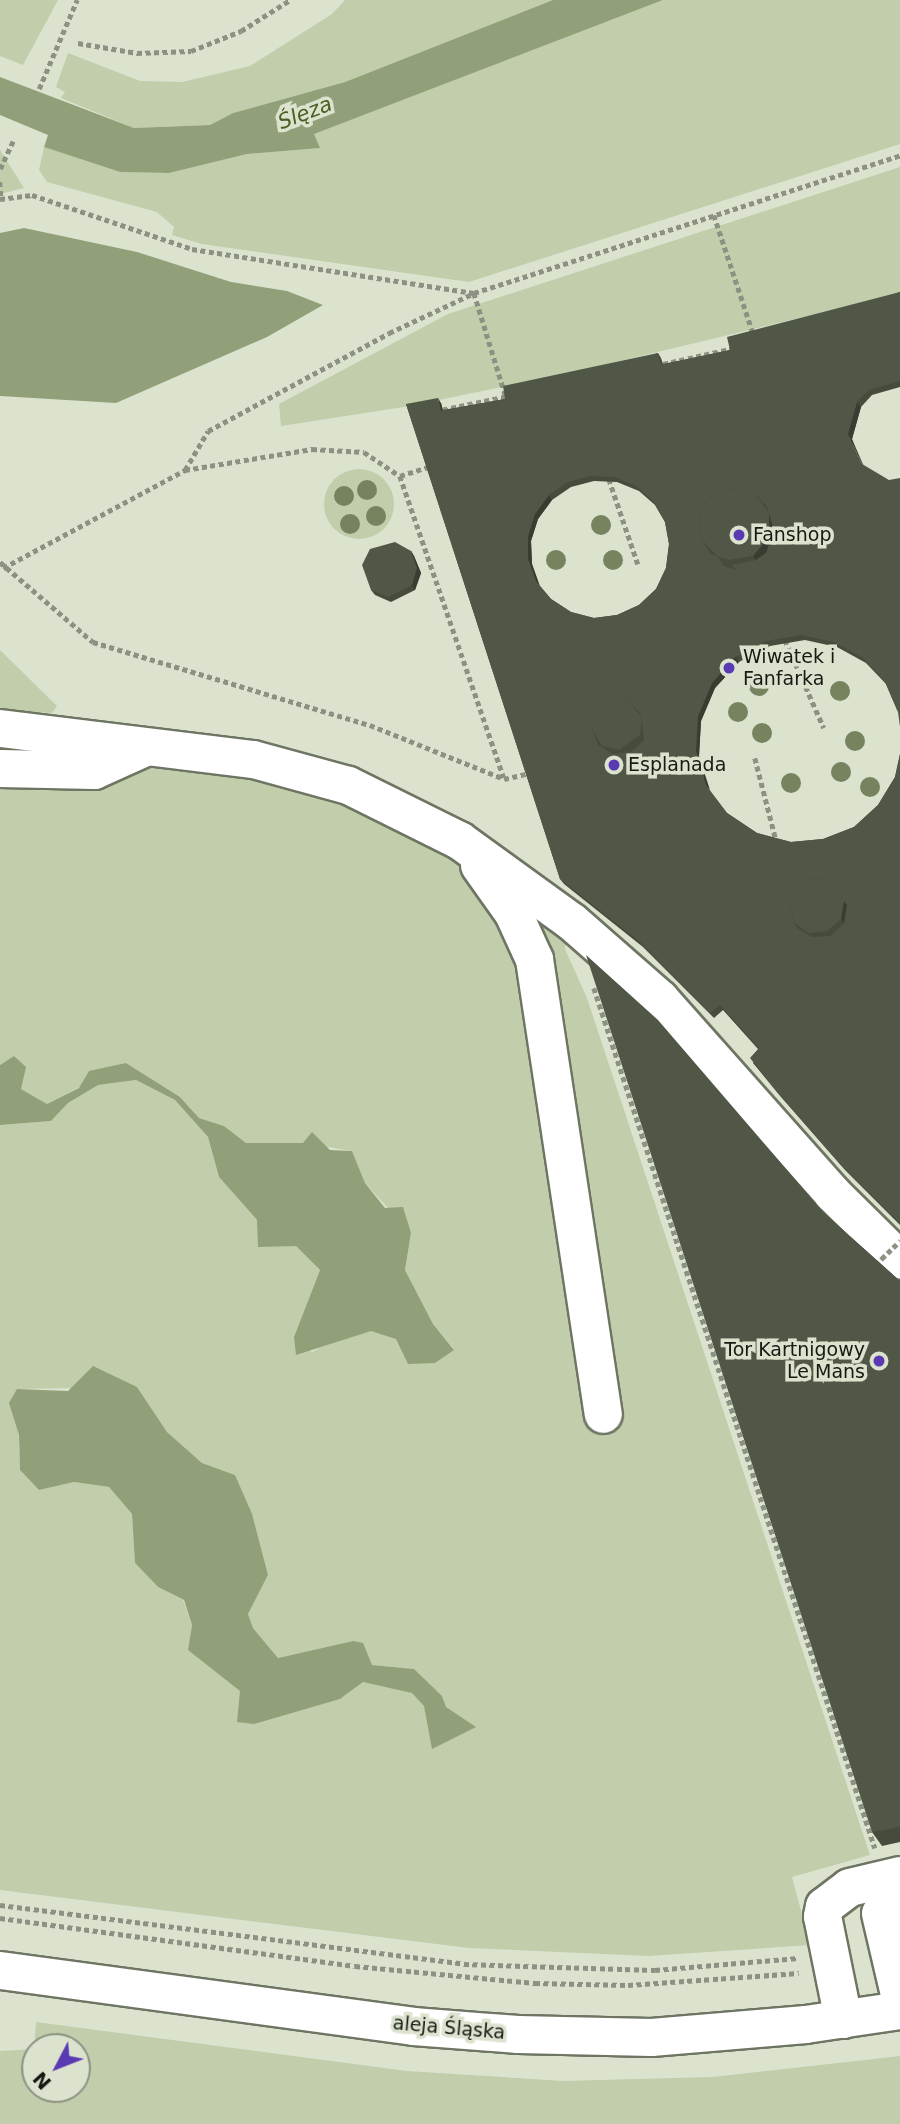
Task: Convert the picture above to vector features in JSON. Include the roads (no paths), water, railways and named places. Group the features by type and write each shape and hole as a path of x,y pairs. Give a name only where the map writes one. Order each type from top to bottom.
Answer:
{"street":[{"path":"0,728 253,759 348,785 459,840 602,946 683,1023 832,1193 888,1263"},
{"path":"0,768 94,770 145,747"},
{"path":"459,840 513,913 534,959 603,1414"},
{"path":"895,1878 880,1913 900,1998"},
{"path":"843,2020 822,1916 824,1906 839,1892 895,1878"},
{"name":"aleja Śląska","path":"0,1969 413,2026 518,2034 651,2037 843,2020 900,2010"}],"water":[{"name":"Ślęza","path":"553,0 663,0 314,134 320,148 247,154 169,173 120,172 44,147 48,135 0,115 0,77 134,128 210,125 233,113 345,82"},
{"path":"24,228 137,252 231,282 287,291 323,305 267,337 116,403 0,396 0,233"},
{"path":"14,1056 26,1067 21,1089 47,1104 79,1088 89,1071 126,1063 180,1097 199,1118 224,1126 246,1143 303,1143 312,1132 330,1150 352,1151 365,1183 385,1208 403,1207 411,1233 405,1270 433,1324 454,1350 435,1363 408,1364 396,1339 371,1331 296,1355 294,1337 320,1270 296,1246 258,1247 257,1220 219,1177 208,1137 175,1100 136,1080 98,1085 68,1103 51,1121 0,1125 0,1065"},
{"path":"93,1366 137,1387 167,1432 202,1463 235,1475 252,1514 268,1575 248,1614 253,1628 278,1658 353,1641 363,1643 372,1665 414,1669 442,1696 446,1707 476,1727 432,1749 424,1706 412,1693 363,1682 340,1699 254,1724 237,1722 240,1691 188,1650 192,1625 184,1600 158,1587 135,1563 132,1514 109,1487 74,1482 39,1490 20,1470 19,1435 9,1403 17,1389 68,1391"}],"place":[{"name":"Fanshop","path":"739,535"},
{"name":"Wiwatek i Fanfarka","path":"729,668"},
{"name":"Esplanada","path":"614,765"},
{"name":"Tor Kartnigowy Le Mans","path":"879,1361"}]}
